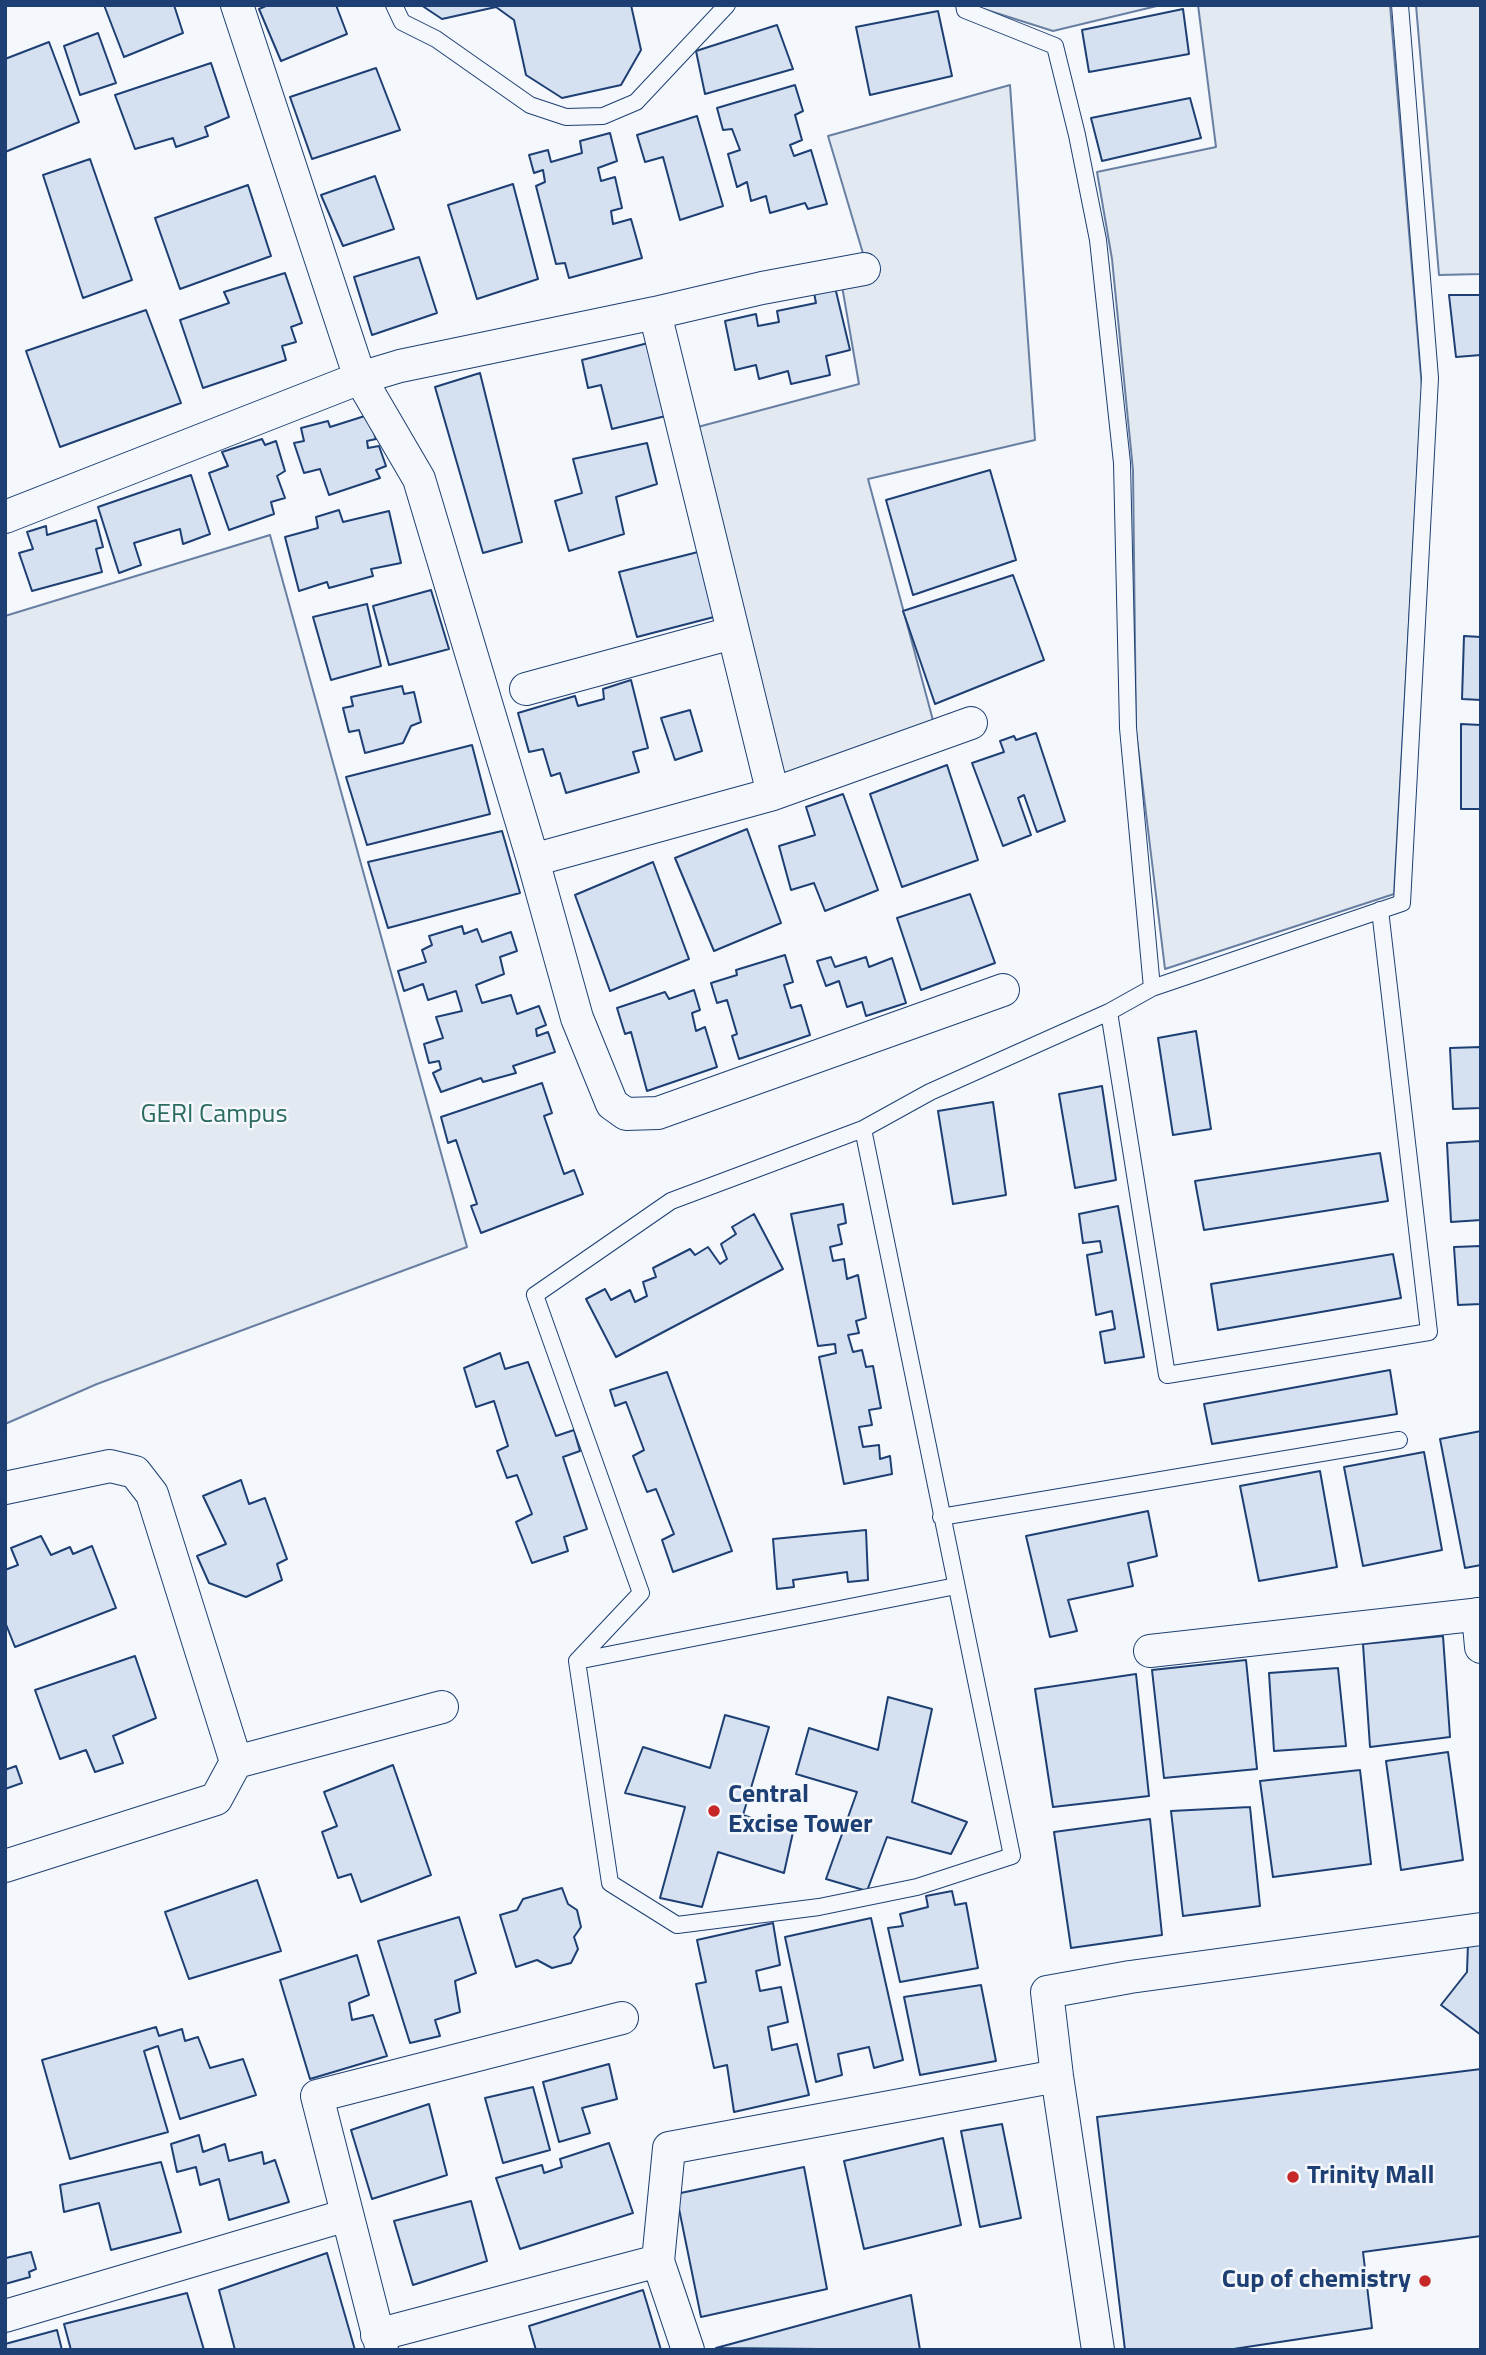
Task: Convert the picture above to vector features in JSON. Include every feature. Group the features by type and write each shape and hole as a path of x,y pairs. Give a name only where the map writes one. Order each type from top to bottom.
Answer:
{"street":[{"path":"237,5 360,378 419,479 534,860 577,1018 612,1104 626,1114 658,1113 1003,990"},
{"path":"5,517 360,378 400,366 762,288 864,269"},
{"path":"655,313 773,794"},
{"path":"526,689 732,634"},
{"path":"534,860 773,794 971,723"},
{"path":"5,1488 110,1466 135,1472 152,1494 236,1762 216,1799 5,1866"},
{"path":"1150,1651 1479,1614 1481,1647"},
{"path":"236,1762 442,1707"},
{"path":"1098,2350 1047,1992 1130,1977 1481,1929"},
{"path":"622,2018 317,2096 380,2342 658,2261"},
{"path":"688,2350 658,2261 669,2148 1057,2076"},
{"path":"5,2316 347,2216"}],"lane":[{"path":"394,5 402,22 436,39 530,105 566,117 603,116 636,102 727,5"},
{"path":"964,5 965,10 1055,46 1077,135 1098,240 1122,463 1128,728 1152,988"},
{"path":"578,1661 641,1593 535,1295 671,1201 863,1129 930,1092 1109,1012 1152,988 1402,903 1430,378 1400,5"},
{"path":"1109,1012 1167,1375 1429,1332 1380,910"},
{"path":"578,1661 610,1883 677,1926 819,1907 917,1888 1012,1857 863,1129"},
{"path":"941,1517 1399,1440"},
{"path":"578,1661 956,1586"}],"green space":[{"path":"971,5 1161,5 1053,31"},
{"path":"1198,5 1390,5 1422,388 1394,894 1165,969 1136,731 1133,470 1112,259 1097,172 1216,147"},
{"path":"1416,5 1481,5 1481,274 1439,275"},
{"path":"1010,85 1035,440 868,479 934,724 782,777 694,428 859,384 842,286 870,277 828,136"},
{"name":"GERI Campus","path":"270,535 467,1247 97,1384 5,1424 5,616"}],"building":[{"path":"104,5 174,5 183,33 124,57"},
{"path":"268,5 336,5 347,34 281,61 259,9"},
{"path":"421,5 631,5 641,50 621,85 562,98 526,75 514,20 496,7 442,19"},
{"path":"1183,9 1189,54 1089,72 1082,30"},
{"path":"938,11 952,76 870,95 856,27"},
{"path":"777,25 793,69 705,94 696,51"},
{"path":"98,33 116,83 80,95 64,46"},
{"path":"49,42 79,122 5,152 5,59"},
{"path":"211,63 229,117 205,127 208,136 176,147 173,138 135,149 115,95"},
{"path":"376,68 400,130 312,159 290,97"},
{"path":"795,85 803,111 795,115 802,140 790,145 794,156 811,150 827,204 808,209 805,203 770,213 766,196 751,201 747,182 737,187 728,154 740,150 732,129 723,130 717,108"},
{"path":"1190,98 1201,138 1102,161 1091,118"},
{"path":"697,116 723,206 680,220 663,157 645,162 637,135"},
{"path":"610,133 617,161 598,168 601,181 615,177 622,208 611,211 613,224 631,219 642,258 569,278 565,263 556,264 536,186 545,182 543,170 534,173 529,155 548,150 551,162 582,153 580,141"},
{"path":"90,159 132,280 83,298 43,175"},
{"path":"375,176 394,229 343,246 321,195"},
{"path":"513,184 538,279 477,299 448,205"},
{"path":"248,185 271,256 180,289 155,218"},
{"path":"419,257 437,313 372,335 354,277"},
{"path":"285,273 302,323 291,327 296,342 282,346 286,360 203,388 180,320 229,303 224,292"},
{"path":"835,287 850,350 826,356 830,375 791,384 788,371 759,379 756,365 735,370 725,321 756,314 758,326 779,322 777,311 816,303 814,293"},
{"path":"1449,295 1481,295 1481,355 1456,357"},
{"path":"146,310 181,403 60,447 26,351"},
{"path":"652,342 670,415 612,429 601,385 588,388 582,360"},
{"path":"480,373 522,542 483,553 435,387"},
{"path":"368,415 376,439 367,441 368,448 379,446 386,466 376,470 380,478 329,495 320,469 304,473 294,443 304,441 301,428 328,421 330,427"},
{"path":"262,439 265,445 276,441 285,471 277,476 285,498 271,502 274,514 229,530 209,473 228,466 222,452"},
{"path":"647,443 657,484 616,497 624,534 569,551 555,501 582,493 573,459"},
{"path":"990,470 1016,560 913,595 886,500"},
{"path":"191,475 210,534 183,544 180,529 134,543 141,565 119,573 98,507"},
{"path":"339,510 343,522 389,511 401,563 371,569 373,576 329,588 327,582 299,591 285,537 318,528 316,517"},
{"path":"96,520 103,547 96,549 102,572 32,591 19,553 33,549 27,532 46,526 47,535"},
{"path":"698,552 714,617 637,637 619,572"},
{"path":"1013,575 1044,660 935,704 903,611"},
{"path":"431,590 449,649 389,665 373,606"},
{"path":"367,604 381,666 331,680 313,617"},
{"path":"1464,636 1481,637 1481,700 1462,699"},
{"path":"631,680 648,748 633,752 639,772 566,793 560,773 551,776 543,749 529,752 518,713 575,696 578,706 604,699 603,689"},
{"path":"402,686 404,694 414,692 421,722 411,726 403,743 365,753 359,730 349,732 343,708 353,706 351,697"},
{"path":"690,710 702,751 675,760 661,718"},
{"path":"1461,724 1481,725 1481,809 1461,809"},
{"path":"1036,733 1065,821 1037,832 1024,795 1018,798 1031,835 1003,846 972,763 1004,752 1000,741 1014,736 1016,740"},
{"path":"472,745 490,814 367,845 346,777"},
{"path":"947,765 978,860 902,887 870,794"},
{"path":"843,794 878,890 825,911 814,883 791,890 779,846 815,835 806,807"},
{"path":"747,829 781,923 714,951 675,858"},
{"path":"502,831 520,893 388,928 368,862"},
{"path":"653,862 689,959 610,991 575,895"},
{"path":"970,894 995,963 921,990 897,918"},
{"path":"462,926 464,934 477,929 482,942 511,932 517,951 500,957 504,974 476,985 482,1003 511,995 517,1014 539,1006 546,1025 536,1029 537,1036 548,1032 555,1052 513,1066 516,1073 483,1082 481,1078 441,1092 433,1073 441,1069 439,1061 429,1063 424,1044 443,1038 436,1017 462,1011 456,991 428,1000 423,984 404,991 398,971 426,962 422,950 432,945 429,936"},
{"path":"785,955 793,982 784,985 791,1008 801,1005 810,1035 739,1059 732,1036 737,1034 727,1000 717,1003 711,983 737,975 736,970"},
{"path":"831,957 835,967 866,957 869,967 892,958 906,1003 866,1016 862,1002 847,1007 839,981 826,986 817,961"},
{"path":"694,990 700,1010 692,1013 696,1031 705,1027 717,1067 647,1091 631,1032 625,1034 617,1008 665,992 669,999"},
{"path":"1196,1031 1211,1129 1173,1135 1158,1038"},
{"path":"1481,1047 1481,1108 1453,1109 1450,1048"},
{"path":"542,1083 552,1113 544,1116 564,1174 574,1170 583,1194 481,1233 471,1206 477,1204 456,1140 448,1143 441,1117"},
{"path":"1102,1086 1116,1180 1075,1188 1059,1094"},
{"path":"993,1102 1006,1195 953,1204 938,1111"},
{"path":"1481,1141 1481,1220 1451,1222 1447,1143"},
{"path":"1380,1153 1388,1201 1204,1230 1195,1181"},
{"path":"843,1204 846,1223 838,1225 842,1244 830,1247 833,1261 844,1259 847,1279 858,1275 866,1318 856,1321 859,1333 848,1335 853,1352 862,1350 866,1367 873,1366 881,1408 869,1410 872,1425 859,1427 863,1447 879,1445 880,1459 890,1456 892,1474 844,1484 819,1357 836,1353 835,1344 818,1346 791,1214"},
{"path":"1118,1206 1144,1357 1105,1363 1100,1332 1115,1329 1112,1311 1096,1315 1087,1255 1102,1252 1100,1241 1083,1243 1079,1214"},
{"path":"754,1214 783,1269 616,1357 586,1299 605,1289 611,1300 630,1290 635,1302 647,1296 643,1282 656,1277 653,1268 690,1249 695,1255 708,1247 720,1264 727,1259 721,1244 736,1234 732,1227"},
{"path":"1481,1246 1481,1304 1458,1305 1454,1247"},
{"path":"1393,1254 1401,1298 1218,1330 1211,1284"},
{"path":"500,1353 505,1369 528,1362 556,1436 574,1430 580,1451 563,1457 587,1529 564,1537 568,1551 532,1563 516,1522 532,1514 517,1475 507,1478 497,1451 508,1446 494,1401 476,1407 464,1368"},
{"path":"1390,1370 1397,1414 1212,1444 1204,1404"},
{"path":"667,1372 732,1551 673,1572 662,1540 674,1534 656,1489 647,1492 633,1456 644,1450 626,1402 615,1406 610,1390"},
{"path":"1481,1431 1481,1565 1465,1568 1440,1439"},
{"path":"1424,1452 1442,1550 1363,1566 1344,1467"},
{"path":"1320,1471 1337,1567 1259,1581 1240,1486"},
{"path":"241,1480 249,1504 265,1498 287,1559 277,1564 282,1580 246,1597 209,1583 197,1556 226,1544 203,1496"},
{"path":"1148,1511 1157,1556 1128,1563 1133,1586 1068,1600 1077,1631 1050,1637 1026,1536"},
{"path":"866,1530 868,1580 848,1582 847,1572 793,1580 794,1587 777,1589 773,1539"},
{"path":"41,1536 51,1555 70,1547 73,1554 92,1546 116,1608 15,1647 5,1622 5,1570 18,1565 11,1548"},
{"path":"1443,1636 1450,1737 1370,1747 1363,1644"},
{"path":"135,1656 156,1718 113,1736 123,1763 95,1772 86,1750 60,1759 35,1690"},
{"path":"1246,1660 1257,1769 1164,1778 1152,1670"},
{"path":"1338,1668 1346,1746 1274,1751 1269,1673"},
{"path":"1136,1674 1149,1796 1053,1807 1035,1689"},
{"path":"888,1697 932,1709 912,1802 967,1822 951,1854 887,1837 867,1891 826,1879 857,1792 796,1774 809,1728 878,1750"},
{"name":"Central Excise Tower","path":"725,1715 769,1727 743,1815 793,1832 784,1873 718,1852 702,1907 660,1898 685,1807 625,1793 643,1747 710,1768"},
{"path":"1448,1752 1463,1860 1401,1870 1386,1761"},
{"path":"393,1765 431,1875 361,1902 351,1874 338,1878 322,1832 337,1826 324,1792"},
{"path":"16,1766 22,1783 5,1789 5,1770"},
{"path":"1360,1770 1371,1864 1273,1877 1260,1781"},
{"path":"1250,1807 1260,1906 1183,1916 1171,1811"},
{"path":"1150,1819 1162,1935 1071,1948 1054,1832"},
{"path":"257,1880 281,1951 189,1979 165,1912"},
{"path":"562,1888 568,1904 577,1910 581,1927 574,1937 578,1949 571,1963 552,1968 537,1960 516,1967 500,1915 517,1910 523,1899"},
{"path":"952,1891 955,1905 966,1903 978,1968 900,1982 888,1928 903,1926 900,1914 928,1907 926,1896"},
{"path":"459,1917 476,1973 455,1981 460,2012 435,2020 440,2036 410,2043 378,1941"},
{"path":"871,1918 903,2060 874,2068 869,2047 838,2054 842,2075 816,2082 785,1937"},
{"path":"773,1923 780,1965 756,1971 760,1991 781,1987 788,2022 768,2027 772,2050 797,2044 809,2095 734,2112 727,2065 714,2068 696,1984 706,1982 697,1940"},
{"path":"1481,1942 1481,2035 1441,2005 1467,1972 1468,1943"},
{"path":"357,1955 369,1995 349,2003 352,2020 373,2015 387,2056 310,2079 280,1980"},
{"path":"981,1985 996,2061 920,2075 904,1997"},
{"path":"156,2027 159,2036 182,2029 185,2041 198,2037 210,2068 243,2059 256,2095 180,2119 158,2046 144,2051 168,2132 70,2159 42,2060"},
{"path":"609,2064 617,2099 582,2108 590,2133 559,2142 543,2082"},
{"name":"Trinity Mall","path":"1481,2069 1481,2236 1363,2252 1372,2328 1227,2350 1125,2350 1097,2117"},
{"path":"533,2087 550,2150 503,2163 485,2098"},
{"path":"429,2104 447,2175 372,2199 351,2130"},
{"path":"1002,2124 1021,2218 980,2227 961,2131"},
{"path":"199,2135 203,2152 225,2144 229,2161 262,2152 264,2164 275,2160 289,2202 229,2220 219,2179 200,2185 196,2167 177,2172 171,2144"},
{"path":"943,2138 961,2225 864,2249 844,2161"},
{"path":"609,2143 633,2213 520,2249 496,2178 542,2165 544,2173 562,2167 560,2159"},
{"path":"161,2162 181,2232 111,2250 99,2203 64,2212 60,2185"},
{"path":"804,2167 827,2289 701,2317 676,2194"},
{"path":"471,2201 487,2261 413,2285 394,2221"},
{"path":"31,2252 36,2269 29,2272 30,2277 5,2284 5,2256 6,2258"},
{"path":"327,2253 355,2350 235,2350 219,2290"},
{"path":"643,2290 661,2350 536,2350 529,2326"},
{"path":"187,2293 204,2350 71,2350 64,2324"},
{"path":"911,2295 920,2350 716,2348"},
{"path":"57,2330 62,2350 5,2350 5,2344"}],"place":[{"name":"Central Excise Tower","path":"714,1811"},
{"name":"Trinity Mall","path":"1293,2177"},
{"name":"Cup of chemistry","path":"1425,2281"}]}
